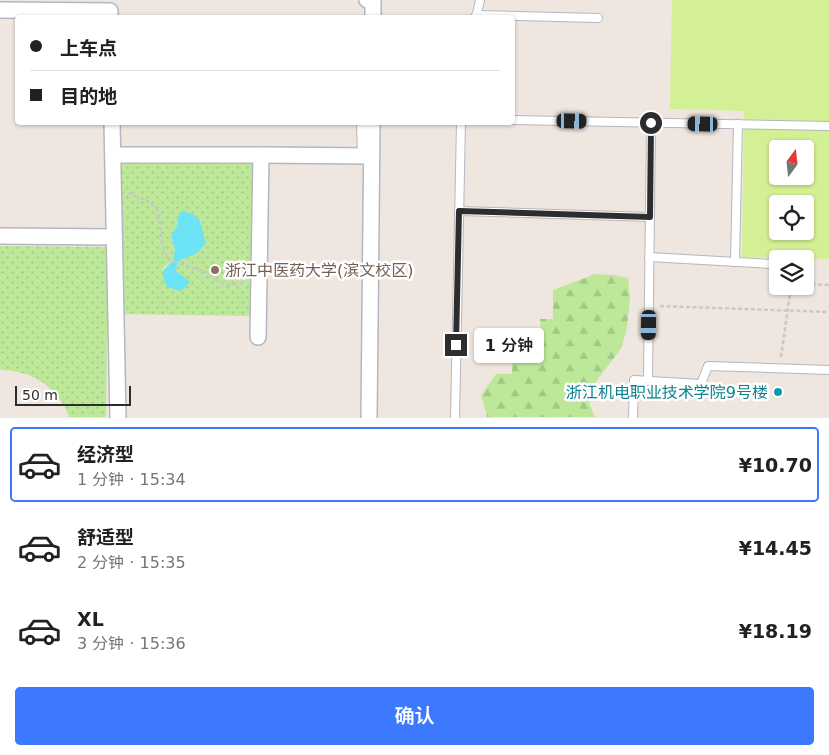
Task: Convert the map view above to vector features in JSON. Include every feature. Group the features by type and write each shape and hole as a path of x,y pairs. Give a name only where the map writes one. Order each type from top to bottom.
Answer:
{"street":[{"path":"367,0 373,0 373,15"},
{"path":"0,10 112,10"},
{"path":"112,125 118,418"},
{"path":"368,418 367,156 372,125"},
{"path":"113,155 261,154 367,156"},
{"path":"258,337 261,154"},
{"path":"0,236 114,237"}],"lane":[{"path":"476,15 480,0"},
{"path":"515,17 598,18"},
{"path":"515,120 829,126"},
{"path":"648,381 651,123"},
{"path":"735,262 738,124"},
{"path":"362,125 367,156"},
{"path":"455,418 461,125"},
{"path":"459,211 650,217"},
{"path":"650,257 769,264"},
{"path":"633,418 634,380 702,384 708,366 829,370"}],"path":[{"path":"114,190 133,194 150,202 159,213 161,239 165,254 170,260 206,272 216,280 228,285 244,283 259,278"},
{"path":"814,284 829,284"},
{"path":"779,368 790,295"},
{"path":"649,306 829,312"}],"green space":[{"path":"672,0 829,0 829,259 814,259 814,250 769,250 769,258 742,257 744,111 670,109"},
{"path":"120,159 255,161 253,316 118,314","holes":["179,213 201,221 202,235 205,239 198,252 181,260 177,266 176,271 180,276 188,279 163,272 164,267 173,261 175,250 171,236 177,225"]},
{"path":"0,246 108,247 106,417 69,417 58,397 42,382 22,373 0,370"},
{"path":"595,274 628,278 630,299 627,328 621,349 597,380 589,403 595,417 487,417 481,395 496,374 512,374 512,348 541,337 540,319 553,319 553,290"}],"water":[{"path":"184,211 199,219 206,242 198,252 181,259 177,265 176,271 190,282 181,291 167,287 163,278 163,272 173,261 175,250 171,236 177,225 179,213"}],"place":[{"name":"浙江中医药大学(滨文校区)","path":"215,270"},
{"name":"浙江机电职业技术学院9号楼","path":"778,392"}],"route":[{"path":"456,345 459,211 650,217 651,123"}]}
